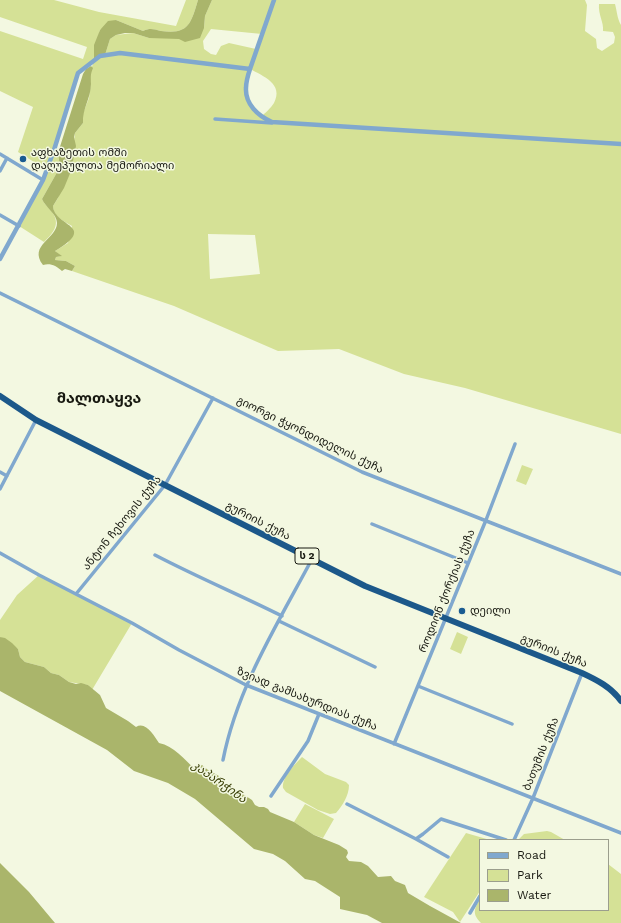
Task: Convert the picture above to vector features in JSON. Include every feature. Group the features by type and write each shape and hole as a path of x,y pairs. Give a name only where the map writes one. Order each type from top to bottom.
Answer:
{"highway":[{"name":"გურიის ქუჩა","path":"0,396 36,420 365,586 582,673 601,682 621,701"}],"street":[{"path":"274,0 250,69 246,90 248,100 261,118 275,123"},
{"path":"0,259 43,180 78,73 100,56 120,53 250,69"},
{"path":"215,119 621,144"},
{"path":"0,154 43,180"},
{"path":"0,171 7,158"},
{"path":"0,215 18,226"},
{"name":"გიორგი ჭყონდიდელის ქუჩა","path":"0,292 362,472 621,574"},
{"name":"ანტონ ჩეხოვის ქუჩა","path":"76,594 165,485 213,398"},
{"path":"0,490 36,420"},
{"name":"როდიონ ქორქიას ქუჩა","path":"394,744 486,520 515,444"},
{"path":"0,472 7,476"},
{"path":"372,524 468,563"},
{"name":"ზვიად გამსახურდიას ქუჩა","path":"0,553 246,685 621,832"},
{"path":"156,555 193,575 282,616"},
{"path":"223,760 227,736 246,685 312,559"},
{"path":"279,621 375,667"},
{"name":"ბათუმის ქუჩა","path":"514,839 533,798 582,673"},
{"path":"418,686 512,724"},
{"path":"271,796 308,741 319,714"},
{"path":"347,804 448,857"},
{"path":"416,839 441,819 503,839"},
{"path":"470,913 479,898"}],"green space":[{"path":"0,0 54,0 99,12 176,26 186,0 198,0 191,21 187,26 178,31 170,32 148,29 143,31 116,20 100,30 98,37 105,55 110,39 116,35 133,33 149,38 204,28 205,16 212,0 585,0 587,5 585,31 596,39 597,48 602,51 614,43 615,37 613,32 603,31 599,4 615,4 621,25 621,434 465,388 404,374 339,349 278,351 174,306 72,271 75,266 66,261 55,260 56,257 61,256 55,251 68,243 72,226 57,216 53,210 53,206 58,198 74,142 75,133 83,123 82,116 89,98 91,84 89,75 94,61 78,73 54,150 58,153 60,167 42,199 55,216 56,224 53,232 44,242 19,226 47,170 18,152 33,107 0,91 0,31 83,59 87,47 0,17","holes":["211,29 262,34 256,49 229,43 221,46 216,55 211,54 204,49 203,41","250,69 266,78 274,86 276,91 274,103 261,117 247,95","208,234 255,235 260,274 210,279"]},
{"path":"522,465 533,469 526,485 516,481"},
{"path":"39,575 132,623 92,690 88,685 69,682 59,675 51,673 44,667 25,662 20,657 18,649 0,637 0,620 17,595"},
{"path":"457,632 468,637 461,654 450,649"},
{"path":"302,757 325,774 346,782 349,785 349,789 343,804 336,813 330,814 318,810 286,792 283,788 286,775"},
{"path":"305,804 334,819 323,838 314,835 294,822"},
{"path":"547,831 563,839 519,839 524,834"},
{"path":"466,833 487,839 479,839 479,893 460,922 453,912 424,897"},
{"path":"609,865 621,874 621,923 481,923 475,914 476,906 479,901 479,911 609,911"}],"water":[{"path":"198,0 212,0 205,16 204,28 200,38 185,42 179,39 149,38 133,33 125,33 116,35 110,39 105,55 94,61 94,45 100,30 108,21 116,20 143,31 152,29 170,32 178,31 187,26 191,21"},
{"path":"91,66 93,68 91,74 91,89 84,113 83,123 75,133 74,137 76,146 71,171 64,188 53,206 55,213 74,231 73,236 68,242 55,251 62,256 56,257 55,260 66,261 75,266 72,271 65,269 62,271 53,265 43,265 39,258 41,247 53,234 57,223 55,217 42,199 60,167 58,153 83,74 86,69"},
{"path":"0,637 5,638 18,649 20,657 25,662 44,667 51,673 59,675 69,682 88,685 100,695 106,708 136,727 143,726 146,728 152,733 159,743 174,750 195,769 202,765 219,776 216,782 226,788 229,786 235,789 252,800 255,805 264,807 270,812 294,822 314,835 339,845 347,850 348,853 346,857 349,861 361,862 368,866 378,877 391,876 395,881 405,885 408,893 461,923 382,923 367,915 340,909 340,897 315,881 305,879 285,861 273,854 254,849 195,799 168,783 134,771 107,750 0,691"},
{"path":"0,863 29,892 55,923 0,923"}],"place":[{"name":"აფხაზეთის ომში დაღუპულთა მემორიალი","path":"23,159"},
{"name":"დეილი","path":"462,611"}],"district":[{"name":"მალთაყვა","path":"99,399"}],"water label":[{"name":"კაპარჭინა","path":"219,782"}]}
